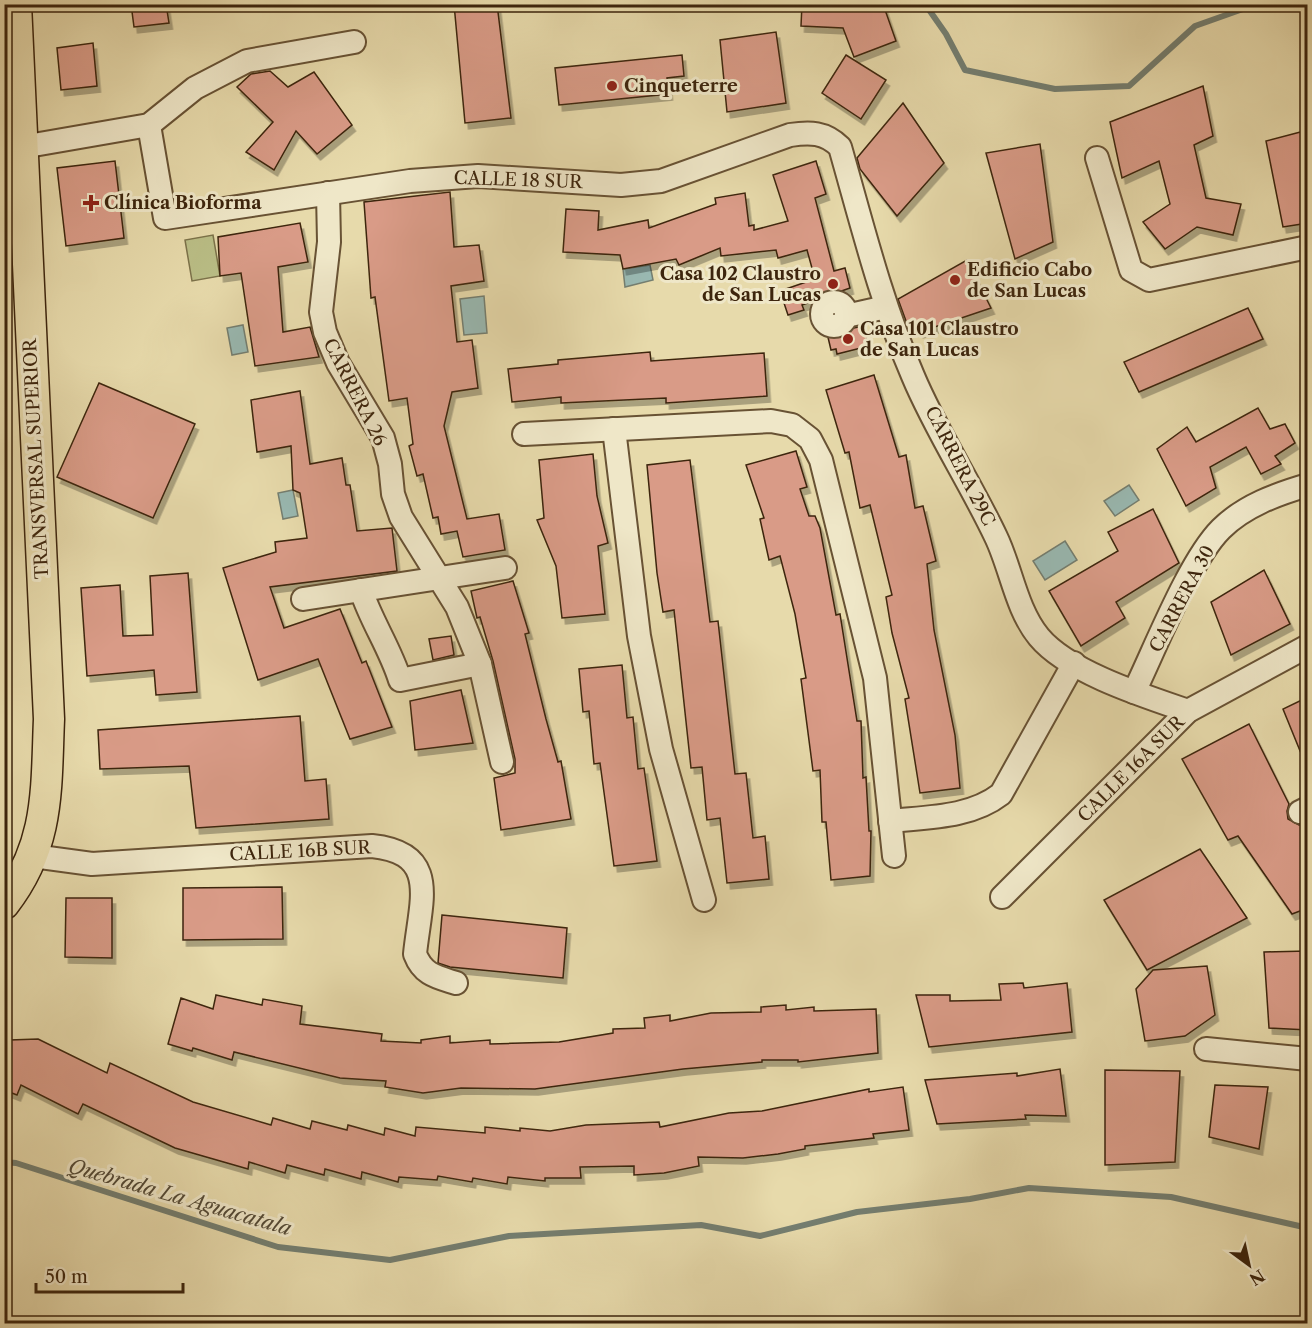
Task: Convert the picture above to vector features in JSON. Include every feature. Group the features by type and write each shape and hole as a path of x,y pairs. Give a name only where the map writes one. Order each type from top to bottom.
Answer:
{"main road":[{"name":"TRANSVERSAL SUPERIOR","path":"4,904 21,882 33,856 46,810 49,719 14,229 22,147 16,4"}],"street":[{"path":"22,147 148,125 195,88 247,60 354,42"},
{"name":"CALLE 18 SUR","path":"148,125 165,218 410,181 478,176 621,185 661,181 790,135 810,132 830,137"},
{"name":"CARRERA 29C","path":"830,137 840,147 886,307 914,378 996,537 1025,614 1038,636 1053,650 1074,663 1134,692 1188,711"},
{"path":"1097,158 1131,270 1149,280 1308,246"},
{"name":"CARRERA 26","path":"327,193 329,242 321,312 325,332 338,363 383,438 390,464 393,494 401,517 457,607 480,664 502,762"},
{"path":"846,316 886,307"},
{"path":"524,434 771,421 792,425 810,439 821,460 834,506 875,678 894,856"},
{"path":"614,429 639,636 661,749 705,900"},
{"name":"CARRERA 30","path":"1134,692 1189,578 1221,529 1245,511 1271,497 1308,486"},
{"path":"303,599 505,568"},
{"path":"361,590 368,611 394,659 400,680 480,664"},
{"name":"CALLE 16A SUR","path":"1002,897 1188,711 1308,646"},
{"path":"890,821 965,812 986,805 1001,794 1074,663"},
{"name":"CALLE 16B SUR","path":"33,856 92,864 372,846 402,851 415,862 421,875 415,954 420,966 429,975 456,983"},
{"path":"1206,1049 1308,1059"}],"green space":[{"path":"213,235 220,276 192,281 185,240"}],"water":[{"path":"650,265 653,280 625,287 623,269"},
{"path":"484,296 487,333 464,335 460,299"},
{"path":"243,325 248,352 232,355 227,328"},
{"path":"1129,485 1139,500 1115,516 1104,501"},
{"path":"293,490 298,516 283,519 278,493"},
{"path":"1065,541 1077,560 1045,580 1033,561"}],"building":[{"path":"131,4 166,4 169,23 134,27"},
{"path":"454,4 497,4 511,118 465,123"},
{"path":"802,4 883,4 896,41 854,57 843,28 801,26"},
{"path":"776,32 786,103 727,112 720,40"},
{"path":"93,43 97,86 61,90 57,48"},
{"name":"Cinqueterre","path":"682,55 684,76 667,78 669,94 559,105 555,68"},
{"path":"846,55 886,80 861,119 822,93"},
{"path":"270,71 288,87 314,72 352,125 317,154 296,131 274,170 246,152 273,122 237,87 251,74"},
{"path":"1203,86 1213,136 1194,145 1206,198 1241,204 1233,235 1197,227 1165,249 1143,222 1170,204 1159,161 1122,178 1110,122"},
{"path":"903,103 944,163 897,216 860,169 857,158"},
{"path":"1308,130 1308,223 1283,227 1266,141"},
{"path":"1040,144 1053,242 1015,259 986,153"},
{"name":"Clínica Bioforma","path":"115,161 124,238 66,246 57,168"},
{"path":"816,161 826,194 815,198 834,271 845,268 850,288 802,305 804,310 788,315 780,291 815,279 807,250 778,258 776,250 721,256 720,248 679,265 676,259 623,269 620,255 563,252 566,209 599,211 598,230 648,220 649,228 716,204 715,198 745,193 749,226 754,225 754,230 788,221 773,175"},
{"path":"450,192 454,247 479,245 484,281 451,286 457,342 472,340 478,388 452,392 444,426 467,519 499,514 505,550 463,557 457,531 441,534 438,517 433,518 423,474 417,476 409,446 413,444 407,398 389,401 375,297 371,298 364,202"},
{"path":"300,223 308,262 278,267 283,332 310,327 319,357 255,366 241,273 220,276 218,237"},
{"name":"Edificio Cabo de San Lucas","path":"967,260 991,308 920,332 906,321 898,299"},
{"path":"1248,308 1263,339 1139,392 1124,362"},
{"name":"Casa 101 Claustro de San Lucas","path":"864,326 869,346 837,354 836,349 831,350 827,333"},
{"path":"650,352 651,361 764,353 767,396 666,403 666,398 561,403 561,397 512,402 508,369 558,364 558,360"},
{"path":"874,375 899,457 906,455 915,508 923,506 936,561 927,564 934,630 955,735 960,788 920,793 905,699 909,698 892,633 886,597 892,595 870,505 860,508 849,452 845,453 826,390"},
{"path":"99,383 195,424 153,518 57,477"},
{"path":"300,391 310,464 342,458 346,485 350,485 357,531 392,528 397,571 270,587 284,628 340,609 362,663 366,661 392,727 350,739 318,659 258,680 223,568 276,552 275,542 307,538 300,493 293,490 291,446 257,452 251,400"},
{"path":"1258,408 1270,429 1285,424 1295,443 1275,456 1281,464 1261,474 1246,447 1210,467 1216,488 1186,506 1157,449 1187,427 1196,442"},
{"path":"796,451 807,487 800,489 809,516 815,516 820,528 836,615 840,614 857,721 861,721 863,778 866,777 869,831 871,831 870,876 831,880 826,822 822,822 820,770 813,771 801,679 806,678 795,614 780,556 769,560 760,519 764,518 746,465"},
{"path":"593,454 597,496 608,543 598,546 605,614 562,618 556,566 537,520 544,518 539,460"},
{"path":"690,460 710,622 718,621 735,774 746,773 753,838 765,836 769,879 727,883 720,818 707,820 702,767 691,768 674,610 663,612 647,465"},
{"path":"1153,509 1179,563 1116,602 1125,618 1081,646 1049,591 1118,551 1108,532"},
{"path":"1264,570 1290,624 1231,655 1211,602"},
{"path":"188,573 197,692 156,695 154,670 87,676 81,588 120,585 123,636 153,635 150,576"},
{"path":"513,581 529,633 525,634 546,719 558,762 561,761 571,819 501,830 494,778 515,773 515,759 493,661 480,617 477,618 471,591"},
{"path":"451,636 454,655 433,660 429,639"},
{"path":"622,665 627,718 633,717 638,769 644,768 657,861 614,866 600,763 594,764 589,711 583,712 579,669"},
{"path":"461,690 473,743 415,750 410,701"},
{"path":"1308,697 1308,768 1307,768 1283,709"},
{"path":"300,716 305,781 326,779 329,819 196,828 189,766 100,769 98,730"},
{"path":"1249,724 1289,804 1288,819 1299,825 1308,823 1308,908 1292,914 1238,836 1228,840 1182,759"},
{"path":"1200,849 1247,918 1147,970 1104,900"},
{"path":"282,887 283,939 183,940 183,888"},
{"path":"66,898 112,898 112,958 65,957"},
{"path":"442,915 567,928 563,978 450,967 438,963"},
{"path":"1308,951 1308,1030 1269,1028 1264,952"},
{"path":"1207,966 1215,1015 1185,1036 1145,1041 1136,989 1153,970"},
{"path":"1023,983 1024,988 1067,983 1072,1032 929,1047 916,995 950,995 950,1001 1001,1000 999,984"},
{"path":"216,995 262,1005 263,999 302,1006 300,1024 382,1034 381,1041 421,1043 421,1040 450,1036 450,1043 490,1040 490,1044 559,1042 613,1033 613,1029 645,1028 644,1018 670,1015 670,1021 711,1013 761,1012 761,1007 786,1005 786,1010 814,1007 814,1011 876,1009 878,1053 798,1062 798,1060 762,1060 762,1062 683,1069 535,1089 461,1088 423,1093 385,1087 386,1081 340,1078 234,1052 232,1060 193,1048 192,1051 168,1044 181,998 213,1009"},
{"path":"38,1039 107,1073 110,1063 193,1102 271,1125 273,1118 310,1129 312,1121 347,1130 348,1125 384,1135 385,1128 415,1136 416,1127 485,1133 485,1127 520,1131 520,1128 550,1131 586,1125 659,1122 660,1127 729,1113 762,1111 869,1089 869,1092 903,1087 909,1130 873,1134 874,1138 805,1146 805,1149 778,1154 743,1158 698,1157 699,1166 664,1173 634,1175 634,1166 580,1167 581,1178 545,1178 545,1181 508,1177 507,1184 473,1178 472,1182 438,1176 437,1180 399,1177 398,1182 362,1172 361,1179 325,1169 324,1175 287,1165 285,1173 249,1162 248,1169 175,1148 83,1104 78,1114 21,1085 17,1095 4,1090 4,1054 10,1040"},
{"path":"1060,1069 1066,1116 1025,1115 1026,1119 937,1124 925,1080 1017,1073 1017,1076"},
{"path":"1105,1070 1180,1071 1175,1162 1105,1165"},
{"path":"1215,1085 1268,1087 1259,1149 1209,1137"}],"waterway":[{"path":"925,4 946,34 965,70 1055,89 1129,86 1195,26 1257,4"},
{"name":"Quebrada La Aguacatala","path":"4,1162 16,1163 278,1247 390,1260 509,1236 701,1225 760,1236 857,1212 970,1199 1029,1188 1171,1197 1308,1228"}],"place":[{"name":"Cinqueterre","path":"612,86"},
{"name":"Clínica Bioforma","path":"91,203"},
{"name":"Edificio Cabo de San Lucas","path":"955,280"},
{"name":"Casa 102 Claustro de San Lucas","path":"833,284"},
{"name":"Casa 101 Claustro de San Lucas","path":"848,339"}]}
